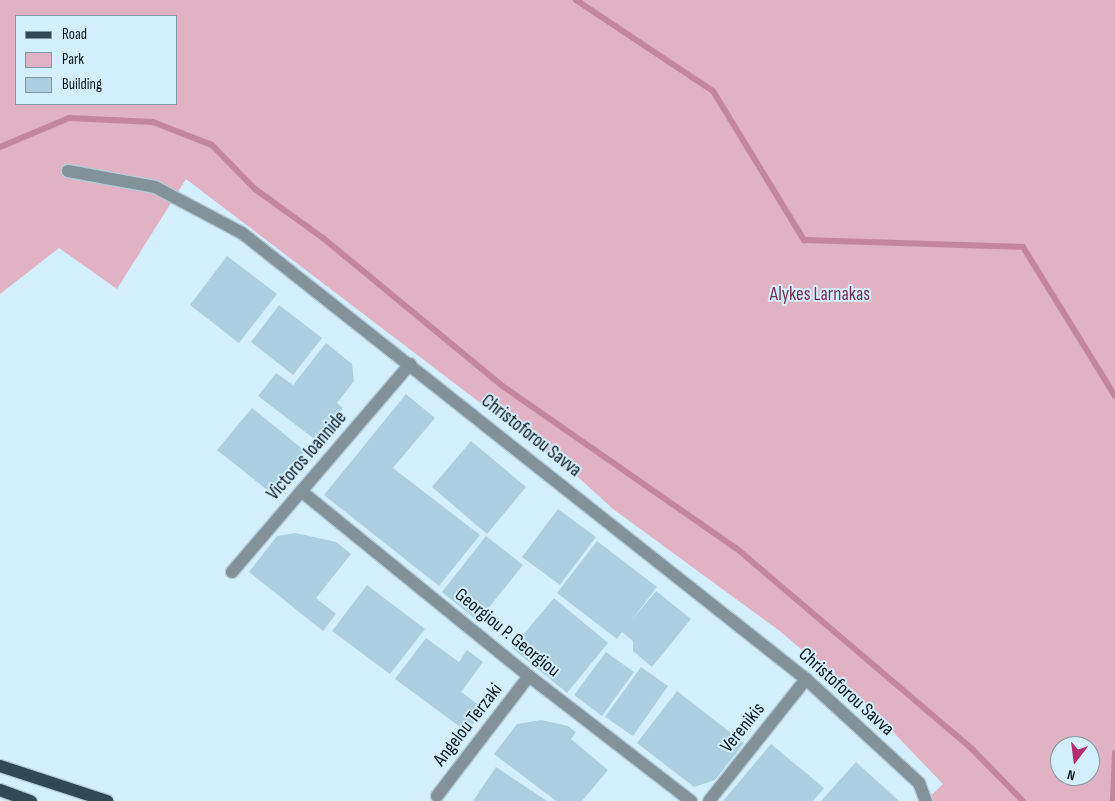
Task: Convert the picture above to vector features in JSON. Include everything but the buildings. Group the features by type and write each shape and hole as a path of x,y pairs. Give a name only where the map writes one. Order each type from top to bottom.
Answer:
{"main road":[{"path":"0,766 107,801"},
{"path":"0,790 31,801"}],"street":[{"name":"Christoforou Savva","path":"68,171 155,187 242,233 806,679 918,782 926,801"},
{"name":"Victoros Ioannide","path":"232,572 410,364"},
{"name":"Georgiou P. Georgiou","path":"301,491 529,676 691,801"},
{"name":"Angelou Terzaki","path":"437,796 529,676"},
{"name":"Verenikis","path":"708,801 806,679"}],"green space":[{"name":"Alykes Larnakas","path":"0,0 1115,0 1115,801 925,801 943,784 868,706 781,632 613,509 579,478 186,179 117,289 59,248 0,294"}],"waterway":[{"path":"576,0 713,91 804,240 1023,247 1115,396"},
{"path":"0,147 69,118 153,122 212,145 255,189 323,238 504,387 736,548 973,750 1023,801"},
{"path":"1113,801 1115,753"}]}
